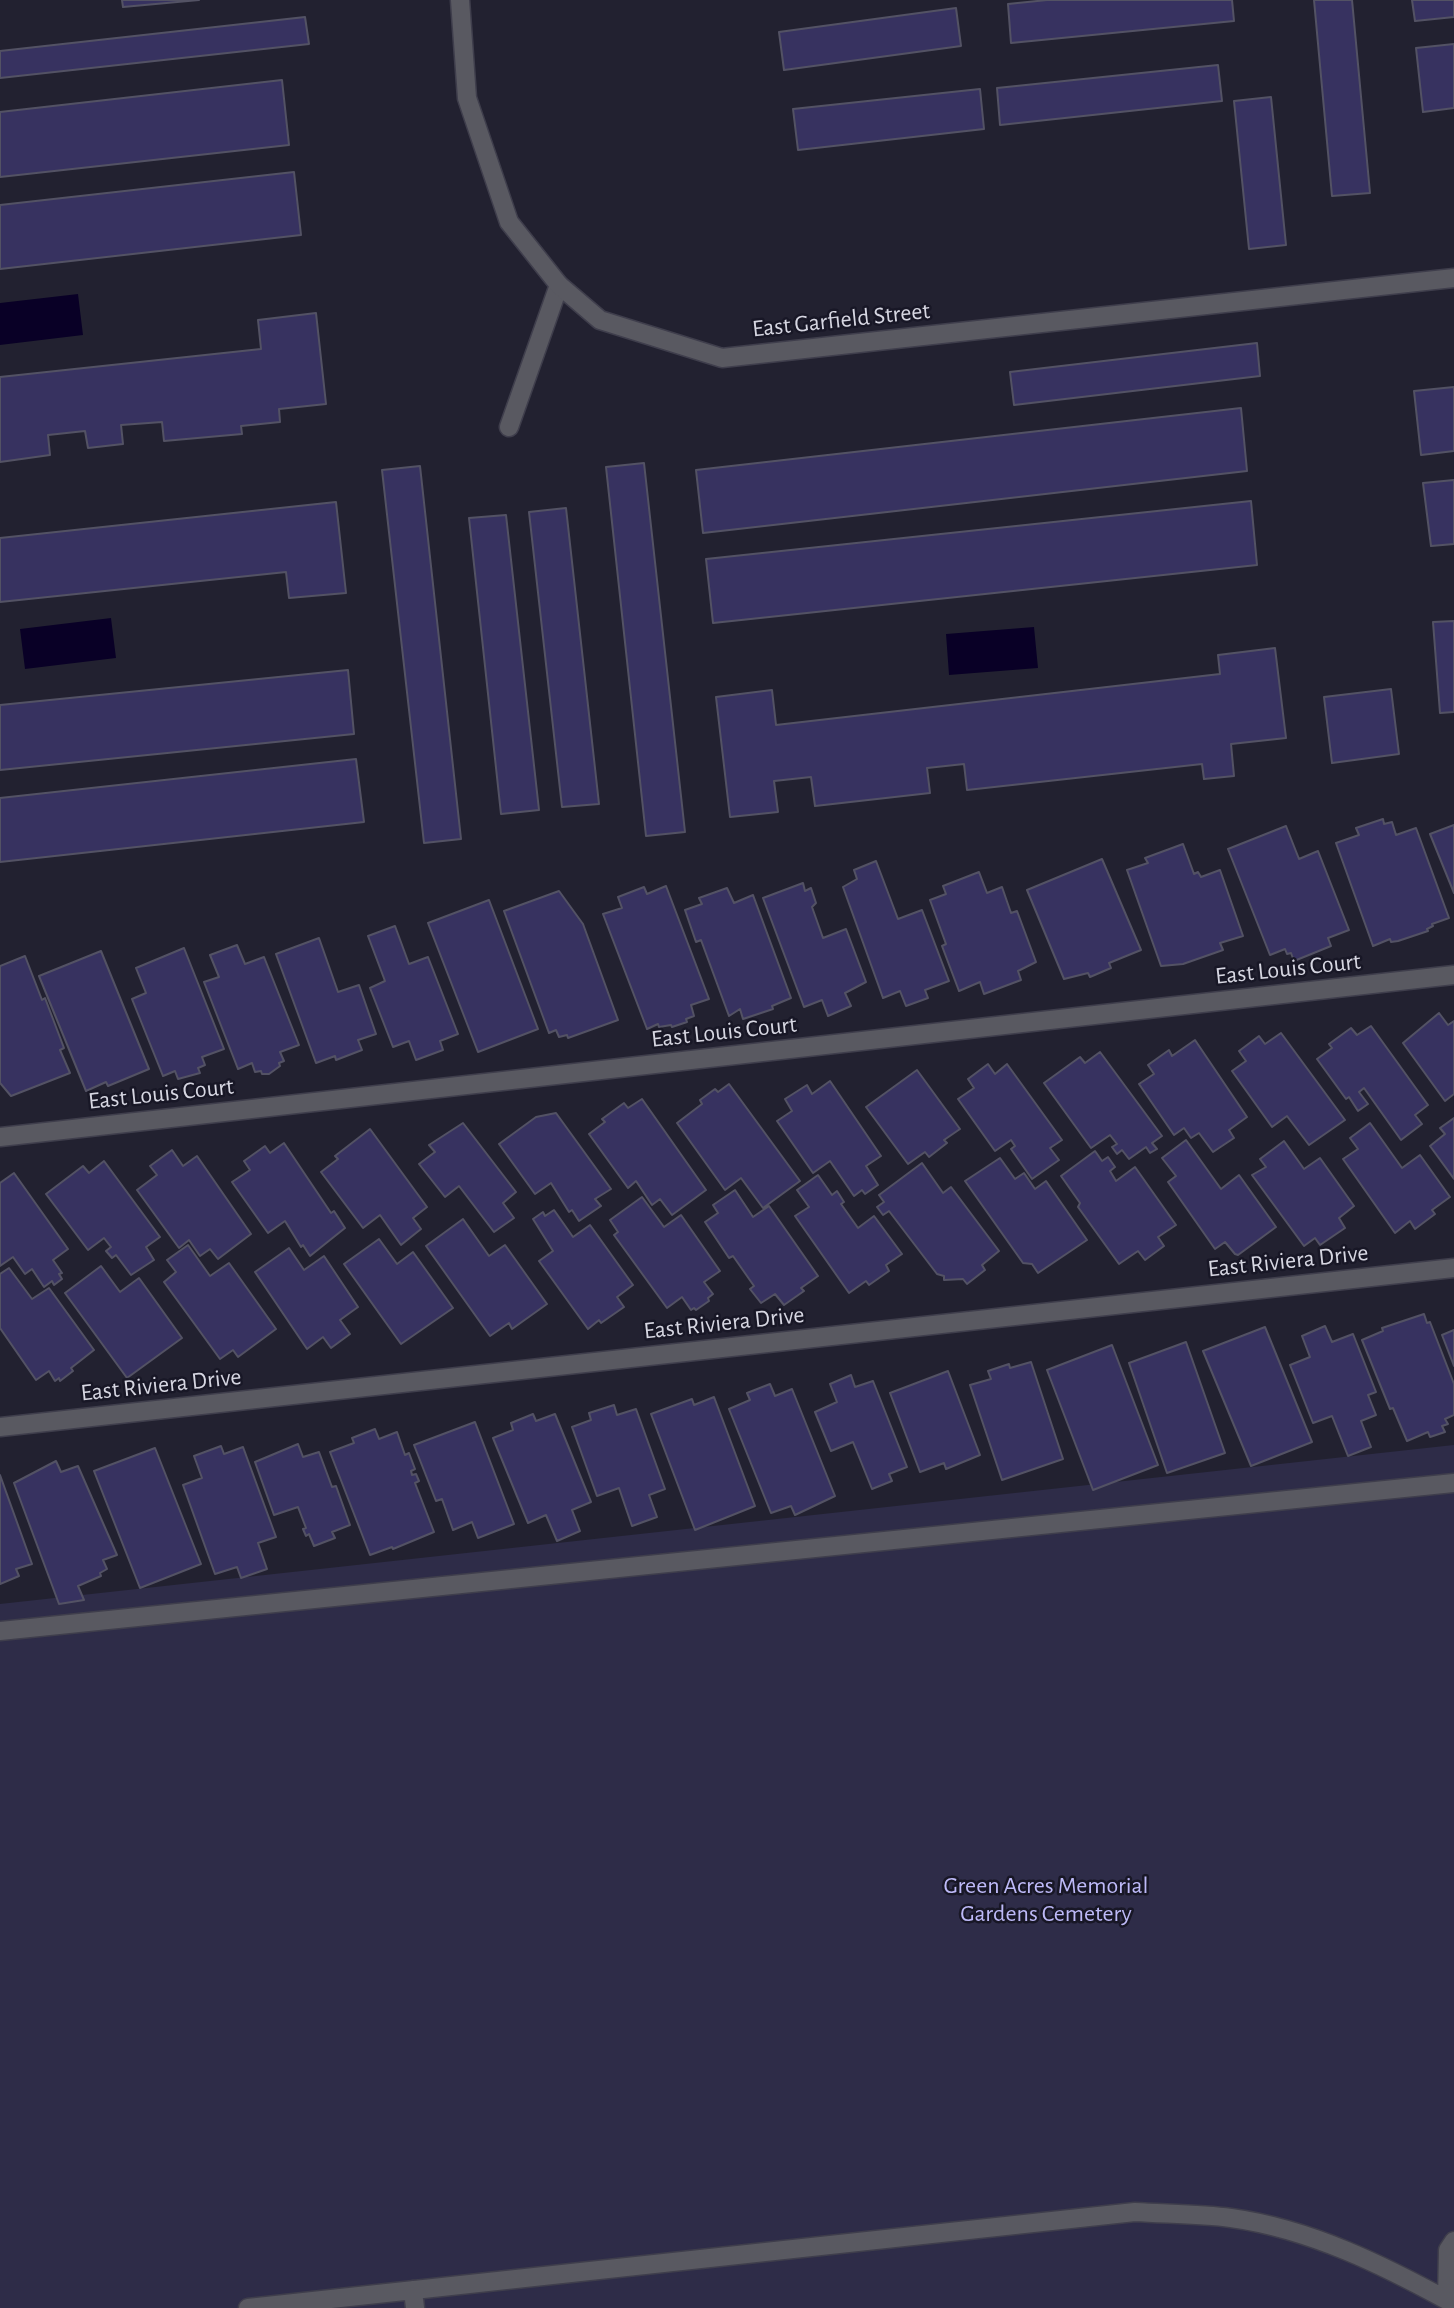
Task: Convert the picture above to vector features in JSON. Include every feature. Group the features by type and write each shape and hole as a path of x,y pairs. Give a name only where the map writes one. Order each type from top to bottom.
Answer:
{"street":[{"name":"East Garfield Street","path":"460,0 467,98 509,222 559,285 600,320 722,358 1454,278"},
{"path":"509,428 559,285"},
{"name":"East Louis Court","path":"0,1137 1454,975"},
{"name":"East Riviera Drive","path":"0,1427 1454,1268"},
{"path":"0,1631 1454,1483"},
{"path":"248,2308 414,2299 1135,2212 1232,2218 1313,2237 1404,2276 1450,2302"},
{"path":"1450,2302 1448,2250 1454,2241"}],"green space":[{"name":"Green Acres Memorial Gardens Cemetery","path":"1454,1445 1454,2308 0,2308 0,1604"}],"shaded area":[{"path":"78,294 83,335 0,345 0,303"},
{"path":"111,618 116,658 25,669 20,629"},
{"path":"1034,627 1038,668 949,675 946,634"}],"building":[{"path":"122,0 199,0 123,7"},
{"path":"1047,0 1232,0 1234,21 1011,43 1008,4"},
{"path":"1314,0 1352,0 1370,193 1332,196"},
{"path":"1412,0 1454,0 1454,17 1415,21"},
{"path":"956,8 961,46 784,70 779,32"},
{"path":"305,17 309,44 0,78 0,51"},
{"path":"1454,44 1454,108 1423,112 1416,48"},
{"path":"1218,65 1222,101 1000,125 997,88"},
{"path":"282,80 289,145 0,177 0,112"},
{"path":"980,89 984,129 798,150 793,109"},
{"path":"1271,97 1286,245 1249,249 1234,101"},
{"path":"294,172 301,235 0,269 0,205"},
{"path":"316,313 326,404 279,409 280,422 241,426 242,434 164,441 162,422 121,425 123,444 88,448 85,431 48,435 50,455 0,462 0,377 261,349 258,320"},
{"path":"1257,343 1260,376 1014,405 1010,372"},
{"path":"1454,387 1454,451 1421,455 1414,391"},
{"path":"1241,408 1247,471 703,533 696,470"},
{"path":"644,463 685,832 646,836 606,467"},
{"path":"420,466 461,839 424,843 382,470"},
{"path":"1454,480 1454,544 1431,546 1423,483"},
{"path":"1251,501 1257,565 713,623 706,559"},
{"path":"336,502 346,593 289,598 286,572 0,602 0,538"},
{"path":"566,508 599,804 562,807 529,512"},
{"path":"506,515 539,810 501,814 469,518"},
{"path":"1454,621 1454,712 1440,713 1433,622"},
{"path":"1275,648 1286,738 1231,744 1234,776 1204,779 1202,764 967,790 964,764 927,768 930,793 815,806 811,777 774,781 778,812 730,817 716,697 772,690 776,725 1220,674 1218,655"},
{"path":"348,670 354,734 0,770 0,705"},
{"path":"1391,689 1399,754 1332,763 1324,697"},
{"path":"356,759 364,822 0,862 0,798"},
{"path":"1383,819 1384,824 1392,822 1396,835 1416,828 1449,918 1432,924 1428,931 1398,941 1391,942 1390,939 1373,946 1336,843 1359,835 1356,828"},
{"path":"1454,825 1454,893 1430,834"},
{"path":"1286,826 1299,859 1318,851 1349,930 1328,938 1331,946 1294,961 1291,953 1287,954 1285,949 1270,955 1228,849"},
{"path":"1183,844 1194,874 1198,872 1201,877 1220,870 1243,936 1220,943 1223,950 1183,964 1161,966 1127,870 1148,863 1145,858"},
{"path":"1102,859 1141,950 1109,963 1111,968 1090,977 1088,973 1064,979 1027,890"},
{"path":"876,861 898,919 922,910 949,981 925,990 928,998 906,1006 900,991 883,998 843,887 857,879 854,870"},
{"path":"979,872 987,893 1002,887 1011,913 1017,911 1036,962 1018,971 1021,980 984,994 980,982 959,991 942,946 946,944 930,900 946,894 943,886"},
{"path":"803,883 805,891 811,888 816,903 812,907 823,938 846,929 866,982 845,993 851,1006 828,1016 822,1000 804,1007 763,898"},
{"path":"666,886 709,999 691,1005 694,1016 686,1019 687,1022 672,1027 659,1027 658,1024 647,1029 603,914 622,908 618,897 644,887 647,894"},
{"path":"727,888 734,903 753,895 791,998 772,1006 773,1009 743,1019 740,1009 729,1016 701,940 696,942 685,910 702,904 699,898"},
{"path":"559,891 583,924 618,1020 568,1038 567,1035 559,1037 556,1030 549,1033 504,911"},
{"path":"489,900 538,1029 478,1052 428,923"},
{"path":"395,926 409,964 428,957 458,1034 440,1041 443,1050 416,1060 409,1041 393,1047 370,988 385,981 368,936"},
{"path":"319,938 338,992 359,985 376,1034 358,1040 362,1050 336,1060 335,1056 316,1063 276,954"},
{"path":"237,945 245,964 264,957 299,1045 280,1052 284,1061 269,1074 255,1072 252,1063 238,1069 204,982 219,977 210,955"},
{"path":"184,948 224,1049 202,1057 205,1065 198,1068 200,1073 178,1079 175,1071 163,1076 132,999 146,993 136,968"},
{"path":"101,951 149,1069 108,1086 106,1082 86,1091 39,976"},
{"path":"25,956 42,1000 45,998 64,1048 60,1050 70,1073 11,1096 0,1083 0,966"},
{"path":"1439,1013 1448,1025 1454,1021 1454,1094 1445,1101 1403,1043"},
{"path":"1371,1026 1428,1105 1415,1115 1422,1124 1401,1140 1364,1088 1359,1092 1368,1104 1358,1111 1317,1059 1332,1048 1329,1044 1351,1028 1357,1035"},
{"path":"1281,1033 1345,1120 1309,1145 1287,1116 1272,1127 1232,1071 1246,1061 1239,1051 1259,1036 1265,1044"},
{"path":"1195,1040 1247,1117 1229,1130 1234,1138 1213,1152 1199,1133 1191,1138 1184,1128 1174,1135 1139,1084 1154,1074 1148,1065 1169,1050 1172,1056"},
{"path":"1100,1052 1162,1136 1152,1143 1157,1149 1150,1153 1146,1147 1129,1159 1122,1150 1117,1154 1112,1147 1117,1144 1110,1135 1091,1148 1044,1083 1080,1057 1085,1063"},
{"path":"988,1064 995,1074 1007,1064 1062,1140 1050,1148 1059,1160 1032,1179 1011,1149 1015,1146 1011,1140 995,1151 958,1099 974,1088 968,1079"},
{"path":"917,1070 960,1129 944,1140 947,1143 929,1157 925,1152 908,1164 866,1107"},
{"path":"830,1081 881,1156 866,1166 878,1185 865,1194 862,1190 854,1196 830,1161 813,1173 777,1121 792,1111 785,1099 807,1085 812,1094"},
{"path":"729,1084 800,1181 763,1208 741,1178 725,1190 677,1123 702,1104 700,1100 715,1089 718,1092"},
{"path":"642,1099 706,1190 672,1215 660,1199 652,1205 636,1181 628,1188 589,1134 605,1122 602,1119 624,1103 628,1108"},
{"path":"556,1113 611,1189 595,1199 601,1206 579,1221 572,1210 569,1212 551,1183 535,1194 499,1144 536,1117"},
{"path":"1454,1118 1454,1179 1430,1146 1445,1134 1440,1128"},
{"path":"463,1123 516,1192 503,1203 514,1218 494,1232 459,1186 445,1197 419,1164 435,1152 429,1145"},
{"path":"1370,1123 1402,1168 1420,1155 1450,1197 1432,1210 1435,1214 1415,1229 1410,1221 1395,1233 1343,1159 1358,1149 1350,1138"},
{"path":"370,1129 427,1207 413,1218 421,1229 401,1245 380,1215 363,1228 321,1172 338,1159 335,1156"},
{"path":"1186,1140 1221,1189 1239,1175 1276,1227 1238,1255 1225,1242 1215,1249 1168,1182 1176,1176 1162,1158"},
{"path":"1284,1141 1304,1169 1320,1158 1354,1206 1339,1218 1345,1228 1320,1245 1315,1238 1304,1246 1252,1175 1266,1167 1260,1159"},
{"path":"284,1143 331,1213 334,1211 345,1228 310,1256 285,1221 268,1233 232,1182 250,1170 244,1161 265,1146 270,1153"},
{"path":"172,1150 183,1166 197,1156 251,1234 218,1259 210,1249 200,1256 189,1240 179,1248 137,1190 157,1175 150,1166"},
{"path":"1095,1151 1102,1161 1108,1157 1115,1167 1110,1171 1116,1181 1135,1167 1176,1225 1158,1237 1164,1246 1145,1260 1138,1251 1119,1264 1078,1207 1080,1203 1061,1176"},
{"path":"1000,1158 1015,1179 1024,1173 1035,1189 1046,1181 1087,1240 1038,1273 1032,1264 1023,1263 965,1181"},
{"path":"104,1161 160,1237 146,1247 154,1260 131,1275 116,1255 112,1258 106,1251 111,1247 104,1238 88,1250 46,1194 83,1166 89,1173"},
{"path":"922,1163 943,1193 951,1187 999,1251 982,1265 985,1270 967,1284 963,1279 944,1280 944,1276 937,1274 889,1211 883,1215 877,1207 884,1202 879,1195"},
{"path":"14,1173 68,1249 53,1260 62,1273 59,1274 62,1279 54,1285 52,1281 44,1287 32,1269 25,1274 13,1257 0,1266 0,1183"},
{"path":"818,1175 832,1195 837,1191 844,1202 841,1204 858,1228 874,1216 902,1254 886,1265 889,1271 869,1285 866,1281 849,1293 795,1216 809,1207 797,1190"},
{"path":"735,1190 753,1217 769,1206 818,1276 801,1288 804,1291 784,1305 775,1294 761,1303 750,1289 754,1286 733,1256 729,1258 705,1222 718,1213 713,1205"},
{"path":"642,1197 664,1227 681,1215 720,1271 704,1282 713,1294 708,1298 709,1301 696,1310 691,1310 682,1297 667,1308 614,1235 618,1232 610,1220"},
{"path":"554,1210 573,1237 590,1225 633,1285 617,1297 624,1307 588,1329 539,1261 553,1251 533,1219 543,1212 545,1216"},
{"path":"463,1219 489,1256 505,1245 547,1304 512,1329 509,1323 490,1336 426,1246"},
{"path":"379,1239 397,1264 413,1252 453,1308 401,1344 344,1264"},
{"path":"188,1245 210,1276 229,1263 276,1329 238,1357 233,1350 220,1359 164,1282 176,1272 167,1260"},
{"path":"289,1248 304,1270 324,1256 358,1307 340,1320 350,1334 331,1348 323,1337 307,1349 255,1272"},
{"path":"101,1266 120,1292 139,1278 182,1338 127,1378 65,1293"},
{"path":"9,1268 32,1299 49,1288 94,1350 71,1368 73,1371 60,1381 59,1378 55,1381 49,1371 36,1380 0,1328 0,1274"},
{"path":"1424,1314 1427,1323 1430,1322 1454,1384 1454,1415 1445,1419 1448,1424 1442,1426 1445,1432 1430,1437 1428,1432 1407,1441 1393,1408 1390,1409 1362,1340 1383,1331 1382,1328"},
{"path":"1325,1326 1332,1342 1353,1334 1376,1392 1368,1395 1376,1415 1361,1421 1371,1447 1348,1456 1332,1416 1313,1423 1290,1365 1310,1357 1302,1336"},
{"path":"1265,1327 1312,1442 1251,1466 1203,1351"},
{"path":"1454,1330 1454,1366 1442,1335"},
{"path":"1186,1342 1225,1453 1167,1473 1129,1363"},
{"path":"1112,1345 1158,1465 1093,1490 1047,1370"},
{"path":"1031,1362 1063,1459 1002,1480 970,1385 991,1379 988,1371 1009,1364 1010,1368"},
{"path":"948,1371 980,1455 946,1469 944,1463 920,1472 890,1393"},
{"path":"851,1375 855,1387 873,1381 907,1467 889,1474 892,1481 872,1489 853,1442 831,1451 815,1412 837,1402 830,1384"},
{"path":"770,1384 775,1396 792,1389 835,1496 795,1515 791,1506 771,1513 729,1409 750,1400 747,1393"},
{"path":"714,1397 755,1506 695,1530 651,1414 692,1399 694,1405"},
{"path":"614,1405 617,1415 636,1409 665,1489 649,1495 657,1517 632,1526 619,1488 597,1496 572,1427 591,1420 589,1413"},
{"path":"533,1414 536,1421 555,1414 591,1502 572,1510 580,1531 557,1541 546,1515 528,1523 493,1438 513,1430 511,1423"},
{"path":"475,1422 514,1524 478,1538 472,1522 453,1530 442,1499 436,1501 414,1445"},
{"path":"375,1429 379,1439 397,1432 405,1455 409,1453 415,1469 411,1471 412,1475 416,1474 419,1481 415,1483 434,1532 393,1549 392,1547 370,1555 330,1452 354,1443 352,1438"},
{"path":"298,1444 303,1457 319,1452 332,1487 336,1486 350,1525 332,1532 335,1538 314,1546 309,1534 306,1536 303,1529 306,1528 298,1507 274,1515 255,1462"},
{"path":"221,1446 224,1454 243,1447 276,1537 258,1543 267,1569 241,1578 237,1567 215,1574 183,1485 202,1478 194,1456"},
{"path":"155,1448 201,1564 140,1588 94,1471"},
{"path":"56,1461 61,1472 78,1466 117,1555 103,1560 107,1569 100,1573 101,1576 78,1586 84,1600 59,1604 14,1483"},
{"path":"0,1475 32,1564 16,1569 19,1576 0,1584"}]}
